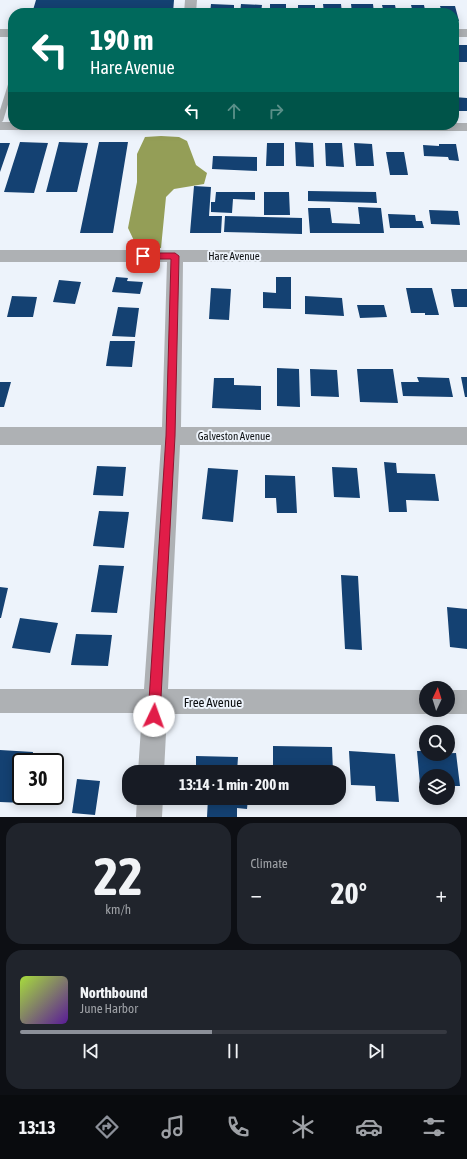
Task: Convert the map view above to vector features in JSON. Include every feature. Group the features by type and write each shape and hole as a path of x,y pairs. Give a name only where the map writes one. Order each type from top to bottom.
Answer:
{"street":[{"name":"Hare Avenue","path":"0,256 467,256"},
{"path":"151,765 171,436 175,256"},
{"name":"Galveston Avenue","path":"0,436 467,436"},
{"name":"Free Avenue","path":"0,701 419,702"},
{"path":"455,702 467,702"},
{"path":"149,817 150,805"}],"lane":[{"path":"0,121 8,95"}],"shaded area":[{"path":"145,137 179,137 187,141 196,165 207,173 204,184 174,189 166,197 161,248 137,247 128,228 137,182 137,154"}],"building":[{"path":"36,0 174,0 173,8 34,8"},
{"path":"211,4 234,5 234,8 211,8"},
{"path":"241,4 262,5 262,8 241,8"},
{"path":"270,4 286,4 286,8 270,8"},
{"path":"323,4 341,4 341,8 323,8"},
{"path":"351,4 373,4 373,8 351,8"},
{"path":"298,5 315,5 315,8 298,8"},
{"path":"382,5 395,5 396,8 383,8"},
{"path":"411,5 424,5 425,8 412,8"},
{"path":"440,6 455,6 456,8 441,8"},
{"path":"459,45 467,45 467,62 459,62"},
{"path":"459,97 467,98 467,111 459,111"},
{"path":"20,142 48,143 34,193 4,192"},
{"path":"59,142 88,143 77,192 46,192"},
{"path":"99,142 128,142 113,233 80,233"},
{"path":"295,142 313,143 314,167 296,166"},
{"path":"0,143 10,143 0,172"},
{"path":"267,143 284,143 284,166 266,166"},
{"path":"325,143 342,143 344,167 326,166"},
{"path":"354,143 372,144 374,166 356,166"},
{"path":"439,144 456,144 459,161 449,160 448,157 424,156 423,145 439,146"},
{"path":"386,152 404,152 408,175 390,175"},
{"path":"213,156 257,157 257,171 212,169"},
{"path":"194,186 211,187 209,216 222,216 221,233 190,233"},
{"path":"308,191 376,192 377,203 308,201"},
{"path":"216,192 255,192 255,200 233,199 232,213 211,212 211,202 215,202"},
{"path":"264,192 289,192 290,215 264,215"},
{"path":"358,207 381,208 384,233 310,233 308,208 330,208 332,223 360,224"},
{"path":"429,210 458,211 460,225 431,224"},
{"path":"388,214 415,215 416,221 422,221 424,228 390,228"},
{"path":"225,216 302,218 302,234 224,232"},
{"path":"116,277 128,278 127,281 143,282 140,294 112,292"},
{"path":"276,277 291,277 291,309 263,308 263,292 276,293"},
{"path":"59,280 81,282 75,304 53,302"},
{"path":"211,288 231,289 229,320 209,319"},
{"path":"406,288 432,288 439,315 411,313"},
{"path":"451,289 467,289 467,307 454,307"},
{"path":"12,296 37,297 33,317 7,317"},
{"path":"305,296 342,298 344,316 305,314"},
{"path":"357,305 384,305 387,317 360,318"},
{"path":"118,307 139,308 135,337 112,336"},
{"path":"110,341 135,341 132,367 106,366"},
{"path":"277,368 299,369 300,407 277,406"},
{"path":"310,369 337,370 339,397 311,396"},
{"path":"357,369 393,369 398,403 360,402"},
{"path":"417,377 449,378 453,397 403,396 401,382 419,382"},
{"path":"461,377 467,377 467,397 465,397"},
{"path":"214,378 234,378 234,385 261,386 261,410 212,408"},
{"path":"0,382 11,382 4,407 0,407"},
{"path":"384,462 396,463 397,473 435,474 439,501 406,500 407,512 389,512"},
{"path":"97,466 126,467 123,496 93,495"},
{"path":"332,467 357,468 360,498 334,497"},
{"path":"208,468 238,470 233,522 202,519"},
{"path":"265,475 295,476 297,513 277,513 276,498 265,498"},
{"path":"99,511 129,512 124,548 93,546"},
{"path":"99,565 124,566 117,613 91,612"},
{"path":"341,575 358,576 362,650 345,649"},
{"path":"0,587 8,588 1,618 0,618"},
{"path":"447,607 467,609 467,649 450,647"},
{"path":"20,618 58,623 50,653 12,648"},
{"path":"76,634 112,635 108,666 71,665"},
{"path":"273,746 332,747 333,765 273,765"},
{"path":"0,750 33,752 12,753 12,802 0,802"},
{"path":"349,751 395,754 399,802 376,801 375,786 351,785"},
{"path":"417,751 419,751 419,761 455,761 456,753 460,786 455,786 455,769 419,769 419,773"},
{"path":"196,756 238,757 237,765 196,765"},
{"path":"77,779 100,781 95,815 72,813"},
{"path":"208,805 247,805 247,809 237,808 237,817 207,817"}],"route":[{"path":"143,256 175,256 171,436 154,716"}]}
